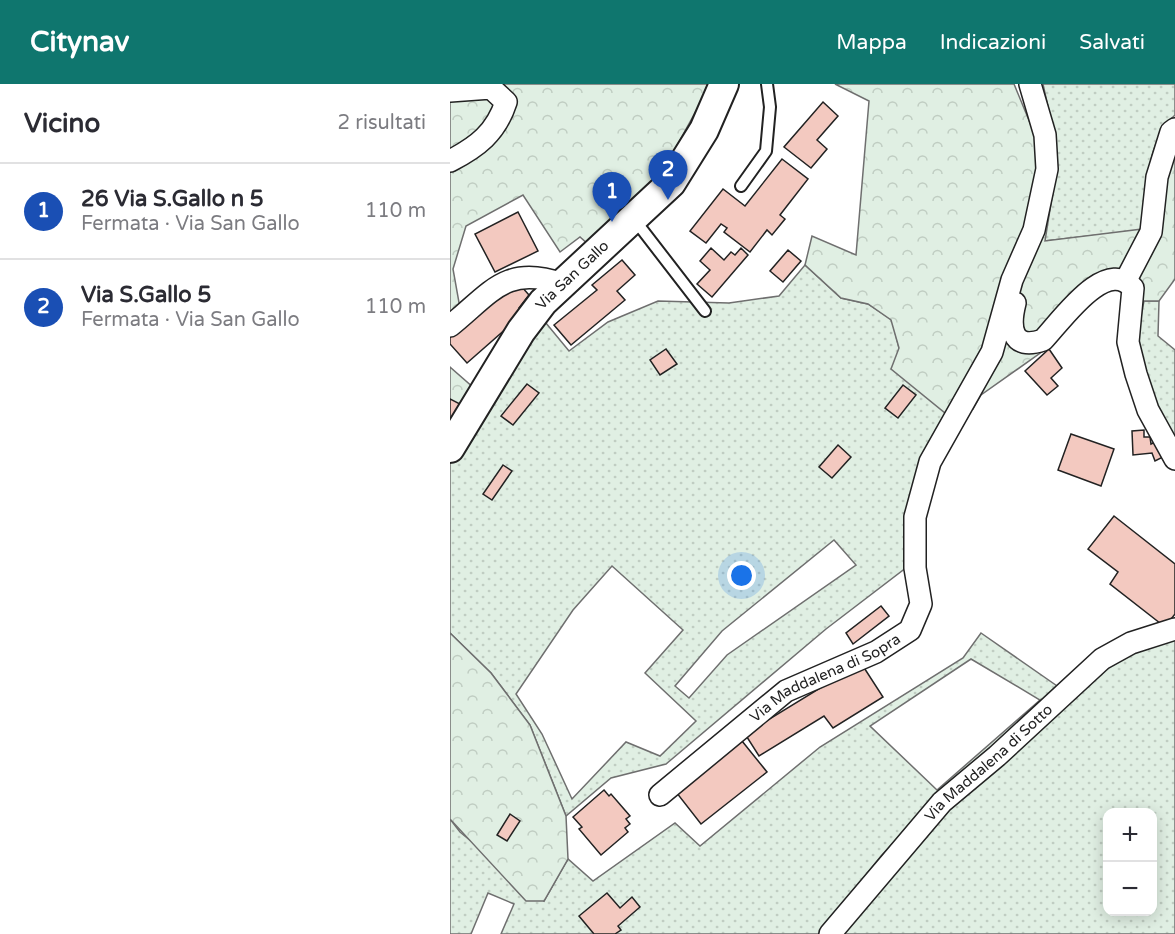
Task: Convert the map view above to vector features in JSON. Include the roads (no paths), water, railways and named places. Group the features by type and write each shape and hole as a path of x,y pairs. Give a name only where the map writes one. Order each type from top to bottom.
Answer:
{"street":[{"name":"Via San Gallo","path":"450,448 521,331 553,293 670,183 704,130 724,84"},
{"name":"Via Maddalena di Sopra","path":"660,795 786,691 876,651 910,630 921,604 915,568 915,517 930,462 992,352 1012,280 1034,230 1047,169 1045,135 1030,84"},
{"path":"450,91 491,88 506,102 501,116 478,147 450,161"},
{"path":"1126,280 1151,232 1157,177 1171,132 1175,129"},
{"name":"Via Maddalena di Sopra","path":"1025,252 1011,319 1012,331 1020,341 1032,344"},
{"path":"450,326 506,279 540,276 553,293"},
{"path":"986,363 1043,340 1099,282 1115,277 1126,280 1133,288 1128,342 1136,374 1148,410 1175,459"},
{"name":"Via Maddalena di Sotto","path":"830,934 942,802 1102,659 1131,643 1175,629"}],"lane":[{"path":"741,186 766,151 770,107 767,84"},
{"path":"634,219 705,311"},
{"path":"553,293 559,297 590,275"}],"place":[{"name":"Via S.Gallo 5","path":"668,200"},
{"name":"26 Via S.Gallo n 5","path":"612,222"}]}
